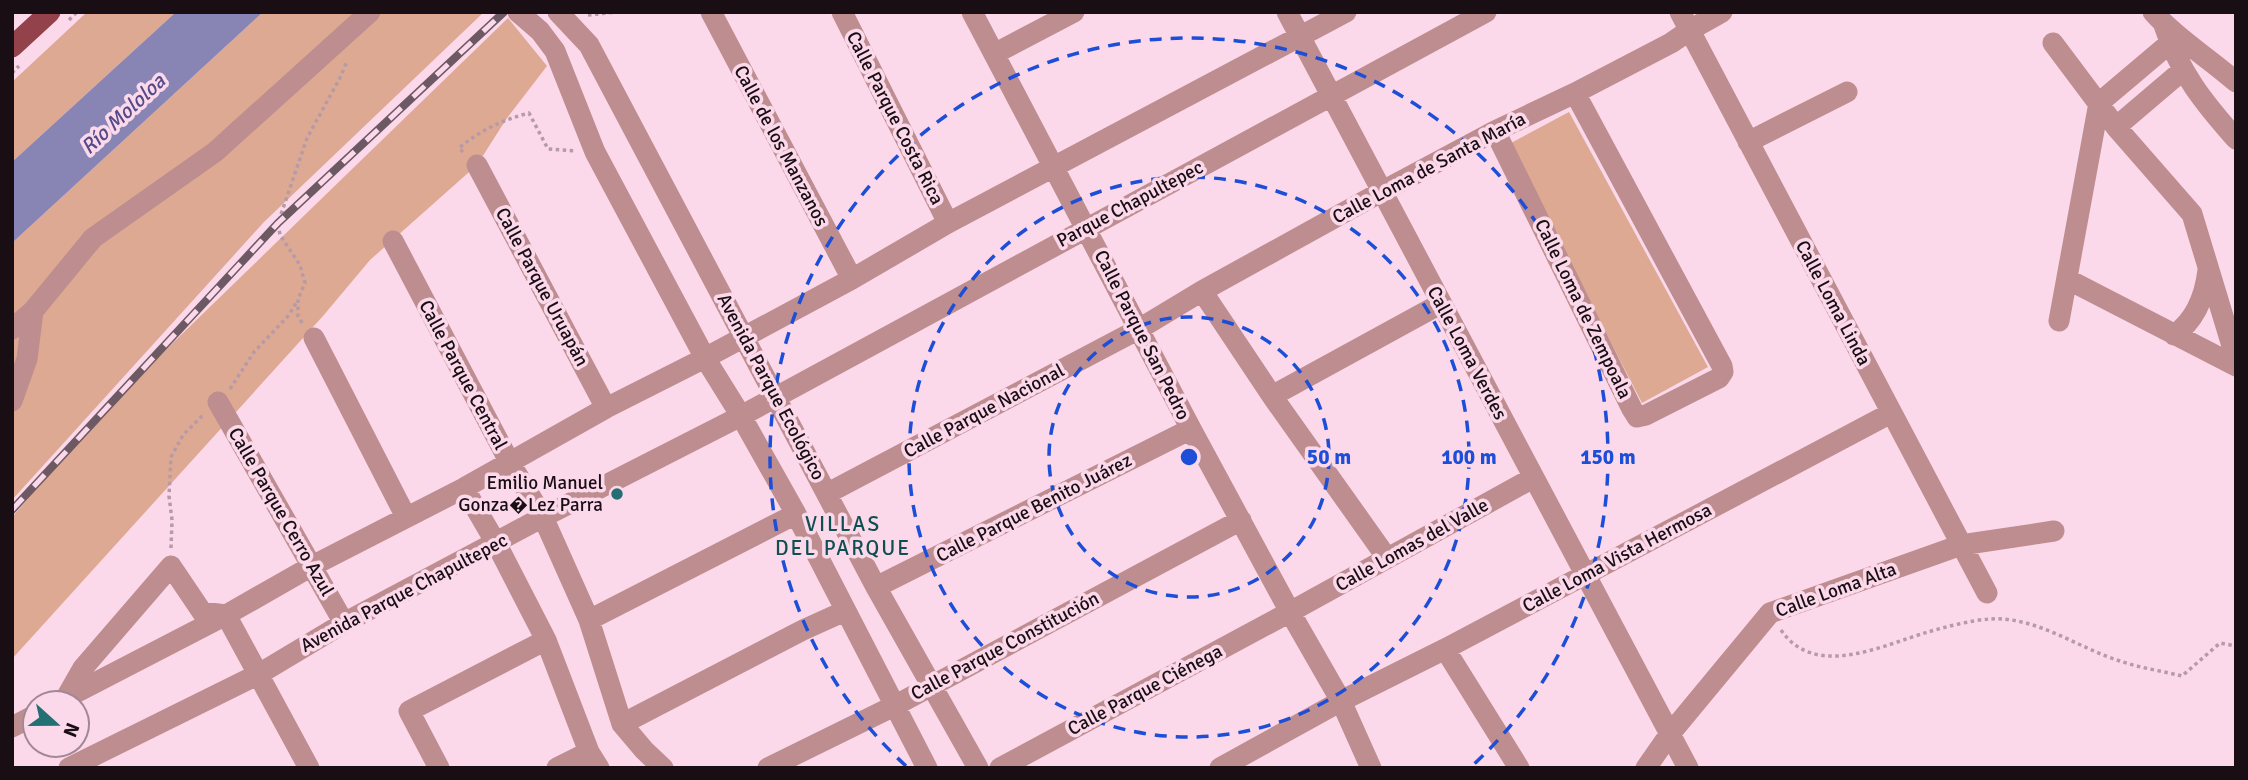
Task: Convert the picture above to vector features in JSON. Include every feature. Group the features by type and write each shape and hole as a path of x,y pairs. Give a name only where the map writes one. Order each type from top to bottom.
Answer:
{"main road":[{"path":"12,47 50,12"}],"street":[{"path":"12,329 33,311 93,238 215,152 370,12"},
{"name":"Avenida Parque Ecológico","path":"519,12 540,31 555,51 596,152 705,359 741,416 796,514 927,768"},
{"name":"Avenida Parque Ecológico","path":"558,12 589,45 876,587 978,768"},
{"name":"Calle de los Manzanos","path":"711,12 852,279"},
{"name":"Calle Parque Costa Rica","path":"842,12 948,223"},
{"name":"Calle Parque San Pedro","path":"972,12 1191,429 1341,701 1371,768"},
{"path":"994,54 1074,12"},
{"name":"Calle Loma Verdes","path":"1287,12 1688,768"},
{"path":"83,689 464,488 606,408 705,359 948,223 1346,12"},
{"name":"Parque Chapultepec","path":"775,396 1486,12"},
{"name":"Calle Loma de Santa María","path":"1139,329 1381,192 1495,131 1671,43 1685,21 1722,12"},
{"name":"Calle Loma Linda","path":"1685,21 1987,593"},
{"path":"2162,27 2198,95 2236,139"},
{"path":"2162,27 2236,82"},
{"path":"2059,321 2099,103 2162,27"},
{"path":"555,51 580,34"},
{"path":"2053,43 2116,127 2192,214 2236,359"},
{"path":"2116,127 2183,70"},
{"path":"1748,142 1847,92"},
{"name":"Calle Loma de Zempoala","path":"1495,131 1632,409 1637,417 1646,415 1719,378 1723,372 1722,366 1575,93"},
{"name":"Calle Parque Uruapán","path":"477,165 606,408"},
{"name":"Calle Parque Central","path":"393,241 510,463 543,517 589,620 622,724 663,768"},
{"path":"2174,335 2186,327 2205,292 2208,268"},
{"path":"2067,279 2236,366"},
{"path":"1202,291 1272,396 1387,558"},
{"path":"1272,396 1440,304"},
{"path":"12,401 27,359 33,311"},
{"name":"Calle Parque Nacional","path":"828,494 1139,329"},
{"path":"314,338 406,517"},
{"name":"Avenida Parque Chapultepec","path":"69,768 258,674 344,623 775,396"},
{"name":"Calle Parque Cerro Azul","path":"218,402 344,623"},
{"name":"Calle Loma Vista Hermosa","path":"1220,768 1341,701 1445,649 1891,413"},
{"name":"Calle Parque Benito Juárez","path":"876,587 1191,429"},
{"name":"Calle Lomas del Valle","path":"1290,612 1533,478"},
{"path":"464,488 546,640 594,760 557,768"},
{"path":"589,620 796,514"},
{"name":"Calle Parque Constitución","path":"768,768 896,705 1241,520"},
{"name":"Calle Loma Alta","path":"1646,768 1669,734 1770,613 1961,545 2054,531"},
{"path":"69,689 83,668 171,566 202,612 226,615"},
{"path":"622,724 845,611"},
{"name":"Calle Parque Ciénega","path":"1000,768 1290,612"},
{"path":"226,615 309,768"},
{"path":"439,768 409,711 546,640"},
{"path":"1445,649 1519,768"}],"path":[{"path":"314,338 298,316 298,299 305,283 300,265 280,235 278,223 307,138 341,76 350,51"},
{"path":"477,165 459,148 477,133 498,122 529,113 548,149 596,152"},
{"path":"1770,613 1786,637 1801,649 1821,656 1859,654 1931,631 1990,619 2023,621 2120,662 2182,676 2220,643 2236,646"}],"shaded area":[{"path":"87,12 176,12 12,162 12,82"},
{"path":"263,12 484,12 264,222 12,500 12,243"},
{"path":"508,18 547,66 507,118 477,165 370,260 323,316 12,659 12,517 120,394"},
{"path":"1569,112 1708,367 1642,403 1509,144"}],"water":[{"name":"Río Mololoa","path":"176,12 263,12 12,243 12,162"}],"railway":[{"path":"12,510 278,223 504,12"}],"place":[{"name":"Emilio Manuel Gonza�Lez Parra","path":"617,494"}],"district":[{"name":"VILLAS DEL PARQUE","path":"843,536"}]}
